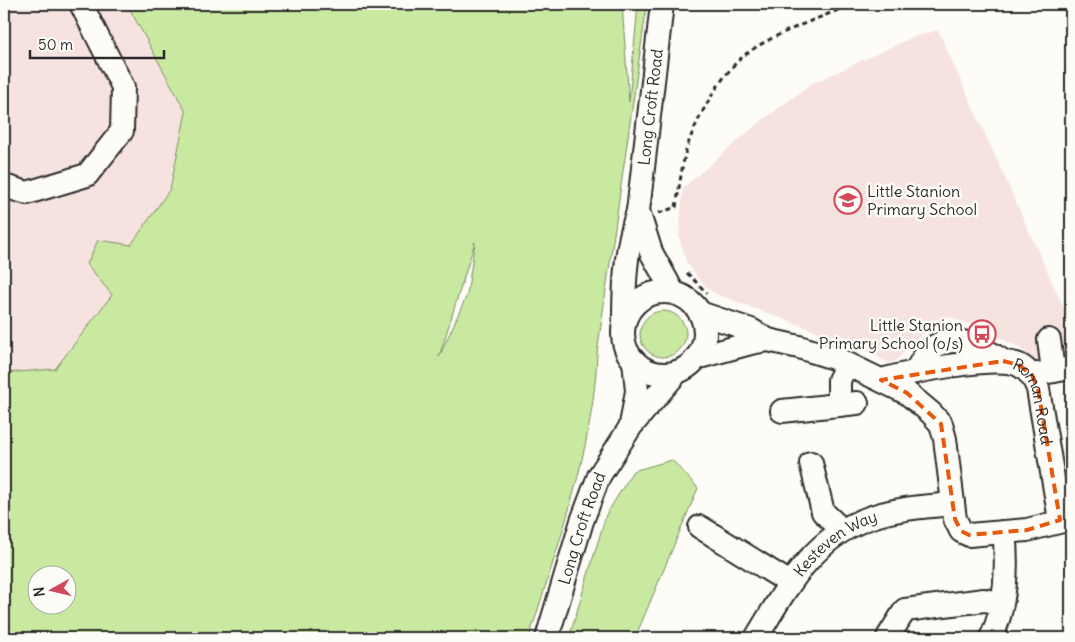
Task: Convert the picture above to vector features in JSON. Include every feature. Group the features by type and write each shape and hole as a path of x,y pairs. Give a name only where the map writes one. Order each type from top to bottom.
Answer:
{"street":[{"path":"4,186 27,193 87,175 122,131 123,87 82,4"},
{"name":"Long Croft Road","path":"662,4 651,210 652,252 673,292"},
{"name":"Long Croft Road","path":"624,324 624,275 629,237 651,210"},
{"path":"660,291 673,292 691,302 704,304 704,342 696,358 677,372 665,374 654,372 634,361 626,350 623,337 624,324 628,312 642,298 660,291"},
{"name":"Roman Road","path":"704,304 768,340 799,347 847,364 881,380 907,393 932,412 941,424 945,439 956,526 960,532 969,535 1027,530 1066,519 1038,389 1052,371 1003,361 915,372 881,380"},
{"name":"Roman Road","path":"696,358 750,342 768,340"},
{"path":"1050,340 1052,371"},
{"name":"Long Croft Road","path":"631,426 637,391 634,361"},
{"path":"782,411 848,404 840,380 847,364"},
{"name":"Long Croft Road","path":"547,638 582,521 598,476 631,426 677,372"},
{"path":"811,463 823,512 842,530"},
{"name":"Kesteven Way","path":"756,638 803,563 818,548 842,530 870,517 887,513 953,504"},
{"path":"700,526 790,584"},
{"path":"992,638 1001,603 1005,568 1004,532"},
{"path":"888,638 905,610 984,600 1001,603"}],"path":[{"path":"651,210 676,207 686,153 712,96 720,81 732,66 746,53 791,30 853,4"},
{"path":"651,210 662,222"},
{"path":"684,268 704,304"}],"highlighted area":[{"path":"1003,361 1019,365 1032,375 1038,389 1060,520 1027,530 969,535 961,531 955,519 941,424 907,393 881,380"}],"shaded area":[{"path":"4,4 127,4 186,112 170,189 131,245 87,264 113,294 55,369 6,373 4,376"},
{"name":"Little Stanion Primary School","path":"938,30 1071,324 1071,357 1039,363 1018,347 976,326 946,316 942,325 923,333 896,361 889,363 861,348 713,293 700,281 686,261 679,237 683,188 755,126 811,84 913,37"}],"green space":[{"path":"127,4 622,4 629,102 638,4 647,4 597,353 589,425 582,461 562,533 529,638 4,638 4,376 6,373 55,369 112,295 87,264 98,240 131,245 170,189 186,112","holes":["475,242 467,295 439,357"]},
{"path":"668,311 672,312 682,321 685,325 685,343 676,353 668,357 658,357 650,353 641,343 640,329 644,321 654,312"},
{"path":"672,460 698,488 635,638 569,638 606,515 633,471"}],"place":[{"name":"Little Stanion Primary School","path":"848,200"},
{"name":"Little Stanion Primary School (o/s)","path":"982,334"}]}
